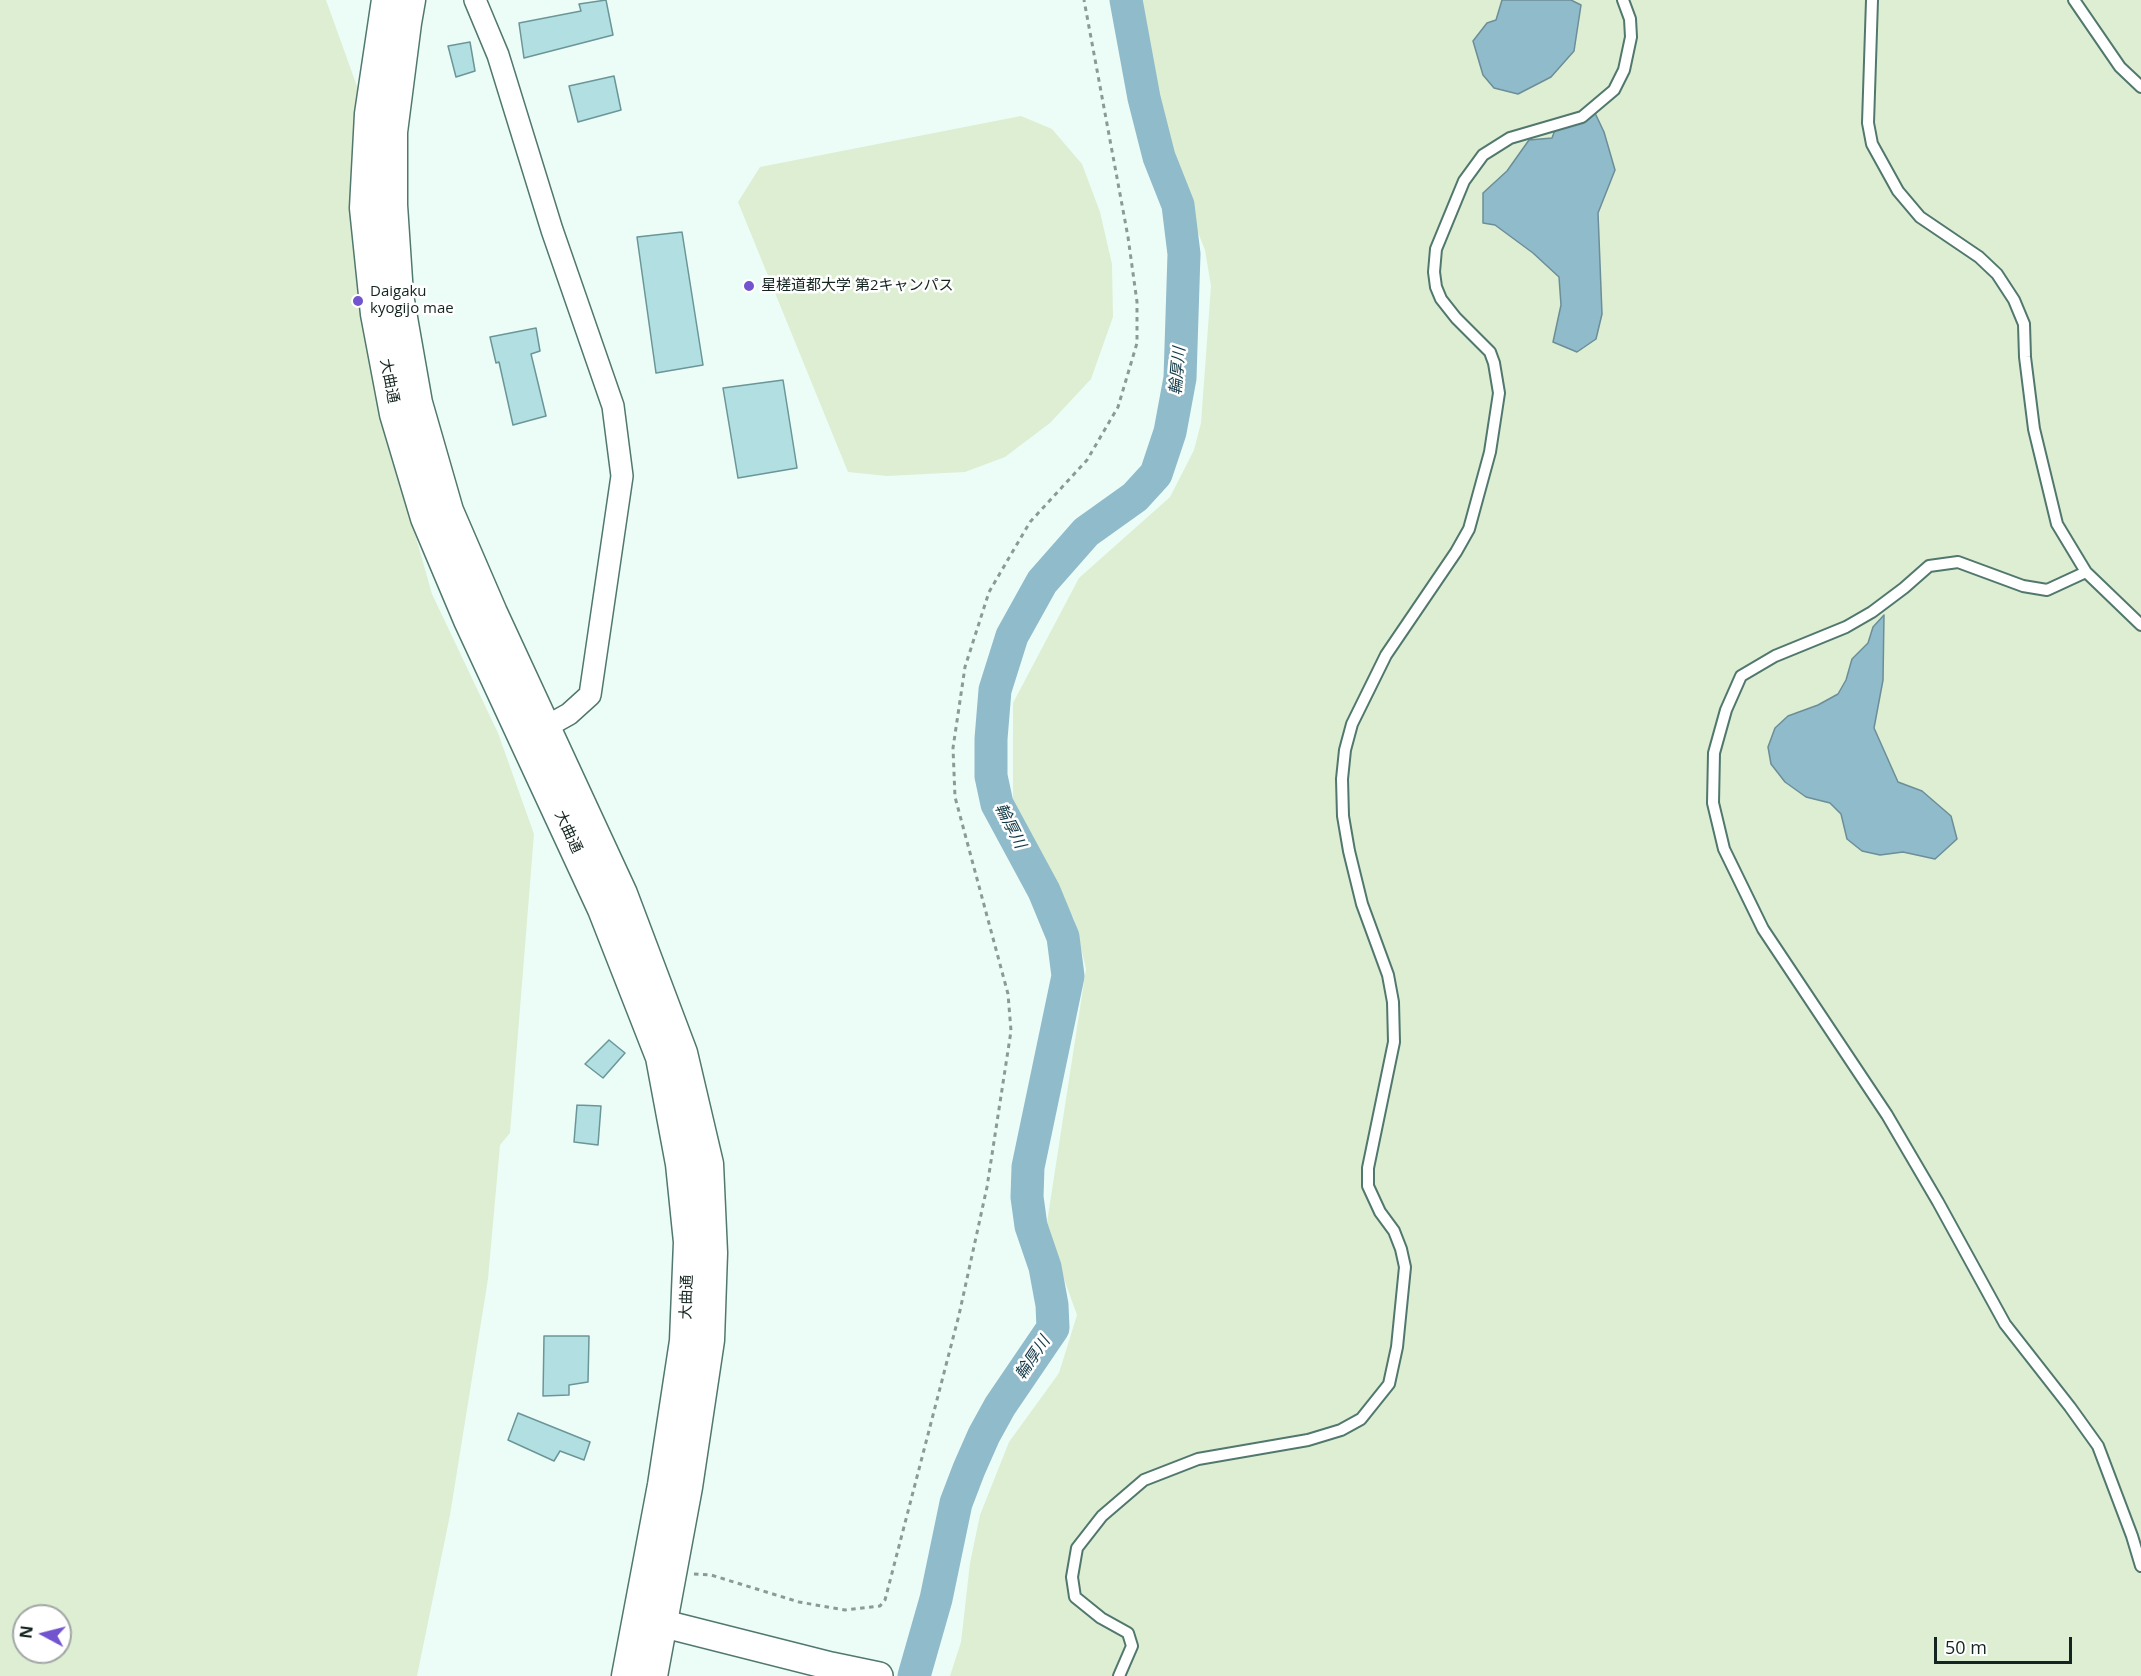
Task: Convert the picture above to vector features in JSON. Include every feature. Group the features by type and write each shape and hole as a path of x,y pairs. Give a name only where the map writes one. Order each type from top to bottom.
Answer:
{"main road":[{"name":"大曲通","path":"387,0 370,114 365,208 376,314 395,414 426,518 469,620 535,733 621,894 682,1053 708,1164 712,1253 709,1340 672,1571 627,1676"},
{"name":"大曲通","path":"410,0 392,132 392,205 398,296 417,403 448,511 492,614 535,733 661,1057 681,1164 689,1242 685,1341 663,1485 650,1621 652,1676"}],"street":[{"path":"475,0 498,55 552,230 613,406 622,476 590,694 569,714 535,733"},
{"path":"650,1621 878,1676"}],"lane":[{"path":"1119,1676 1132,1646 1128,1633 1101,1618 1076,1597 1072,1577 1077,1548 1102,1516 1144,1480 1198,1459 1308,1440 1341,1430 1361,1419 1389,1384 1396,1347 1405,1267 1394,1232 1380,1212 1368,1186 1368,1168 1394,1042 1393,1002 1388,975 1362,904 1349,851 1343,816 1342,779 1345,750 1352,724 1386,655 1469,529 1490,452 1499,393 1494,363 1490,352 1456,318 1441,299 1436,287 1434,272 1436,249 1464,181 1483,155 1510,138 1582,117 1614,90 1624,70 1631,37 1630,19 1623,0"},
{"path":"1872,0 1868,123 1872,144 1898,191 1920,217 1979,258 1997,274 2014,300 2024,324 2025,357 2034,429 2057,524 2086,572 2141,625"},
{"path":"2074,0 2120,67 2141,87"},
{"path":"2086,572 2047,590 2023,586 1958,562 1929,566 1872,612 1846,627 1774,656 1741,676 1726,710 1714,753 1713,803 1724,849 1763,929 1887,1115 2005,1324 2098,1446 2141,1566"}],"path":[{"path":"672,1571 711,1575 799,1602 845,1610 880,1606 885,1600 959,1315 987,1187 1011,1031 1008,994 955,796 953,748 965,667 989,592 1030,522 1087,460 1118,407 1137,343 1137,302 1128,237 1084,0"}],"green space":[{"path":"0,0 326,0 368,117 374,389 432,594 498,733 534,834 510,1133 500,1145 488,1279 450,1515 417,1676 0,1676"},
{"path":"1132,0 2141,0 2141,1676 950,1676 961,1642 970,1563 980,1515 1009,1442 1059,1373 1077,1315 1046,1229 1086,969 1074,919 1045,867 1013,817 1013,703 1079,578 1170,497 1194,450 1201,423 1211,286 1205,250 1154,122"},
{"path":"1021,116 1052,129 1082,164 1100,212 1112,264 1113,317 1091,379 1050,423 1005,457 965,472 887,476 848,472 738,202 760,167"}],"water":[{"path":"1502,0 1571,0 1581,5 1574,51 1551,77 1518,94 1494,88 1483,75 1473,41 1487,23 1496,20"},
{"path":"1595,113 1604,132 1615,170 1598,213 1602,314 1596,339 1577,352 1553,342 1561,305 1559,277 1533,253 1495,225 1483,223 1483,193 1507,171 1529,140 1552,138 1559,119 1577,114"},
{"path":"1884,615 1883,680 1874,728 1898,782 1922,791 1951,816 1957,839 1935,859 1903,852 1880,855 1862,851 1847,839 1841,814 1830,803 1806,797 1785,782 1771,764 1768,747 1775,728 1788,716 1818,705 1838,694 1846,680 1852,659 1868,643 1873,627"}],"building":[{"path":"606,0 613,35 524,58 519,23 581,11 579,4"},
{"path":"470,42 475,71 456,77 448,46"},
{"path":"614,76 621,110 578,122 569,86"},
{"path":"682,232 703,365 656,373 637,237"},
{"path":"536,328 540,351 531,354 546,416 513,425 499,362 496,363 490,337"},
{"path":"783,380 797,468 738,478 723,388"},
{"path":"609,1040 625,1053 603,1078 585,1064"},
{"path":"577,1105 601,1106 598,1145 574,1142"},
{"path":"544,1336 589,1336 588,1382 569,1385 569,1395 543,1396"},
{"path":"518,1413 590,1442 584,1460 560,1451 554,1461 508,1440"}],"waterway":[{"name":"輪厚川","path":"914,1676 936,1599 956,1503 969,1469 1000,1406 1053,1328 1052,1305 1045,1267 1031,1226 1027,1197 1028,1167 1068,976 1063,937 1044,891 997,804 991,776 995,690 1012,636 1042,582 1086,532 1135,497 1156,474 1170,432 1180,378 1184,254 1178,205 1159,157 1144,98 1126,0"}],"place":[{"name":"星槎道都大学 第2キャンパス","path":"749,286"},
{"name":"Daigaku kyogijo mae","path":"358,301"}]}
